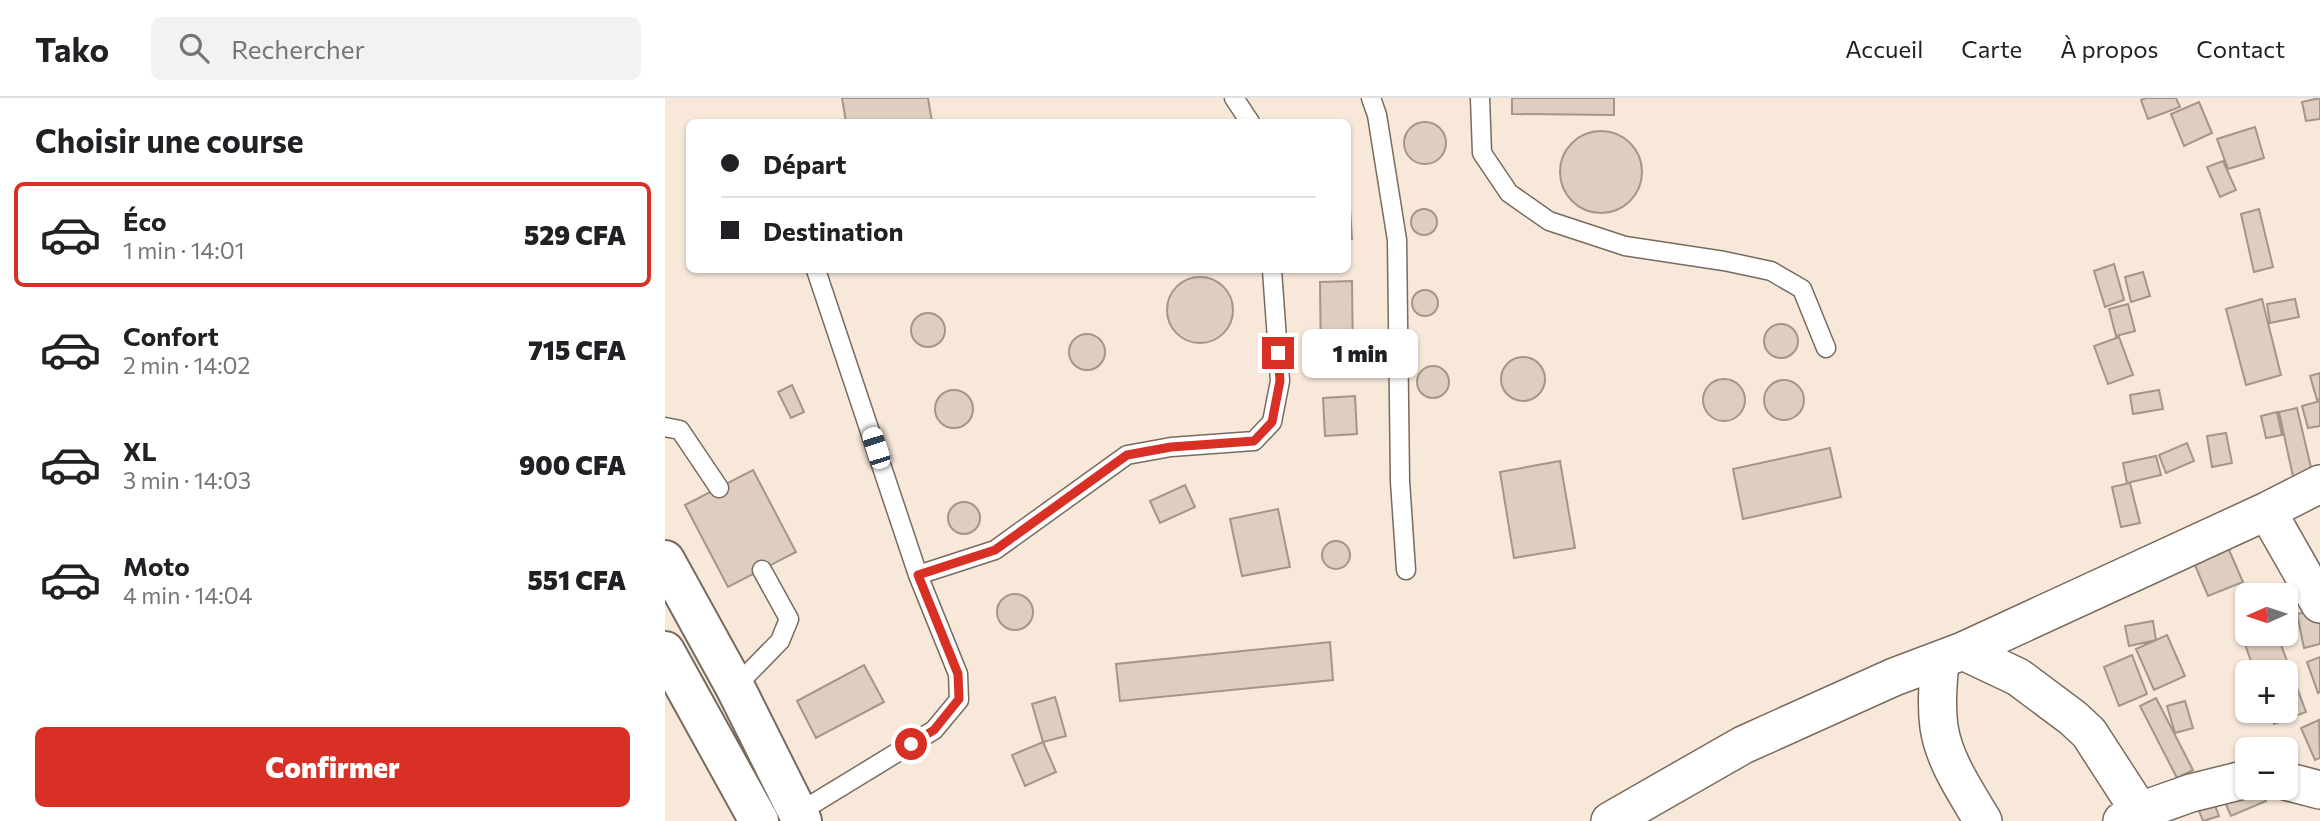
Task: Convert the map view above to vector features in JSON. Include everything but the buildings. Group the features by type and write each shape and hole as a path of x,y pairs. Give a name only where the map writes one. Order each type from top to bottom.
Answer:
{"highway":[{"path":"665,560 735,687 800,817"},
{"path":"665,651 758,821"}],"street":[{"path":"1610,821 1743,745 1894,677 1951,656 2320,484"},
{"path":"2267,511 2320,604"},
{"path":"1951,656 2018,677 2073,718 2089,733 2136,818 2191,793 2235,782"},
{"path":"1951,656 1937,687 1939,729 1951,765 1983,821"},
{"path":"2298,784 2320,790"}],"lane":[{"path":"1234,98 1248,119"},
{"path":"1371,98 1377,115 1397,240 1400,481 1406,570"},
{"path":"1480,98 1482,152 1509,194 1549,221 1625,246 1771,271 1802,289 1826,348"},
{"path":"800,817 934,730 959,699 958,674 918,575 817,273"},
{"path":"918,575 995,550 1127,455 1171,447 1254,441 1272,422 1280,381 1272,273"},
{"path":"665,428 680,429 719,488"},
{"path":"735,687 780,641 789,619 762,570"}],"route":[{"path":"911,744 934,730 959,699 958,674 918,575 995,550 1127,455 1171,447 1254,441 1272,422 1280,381 1278,353"}]}
